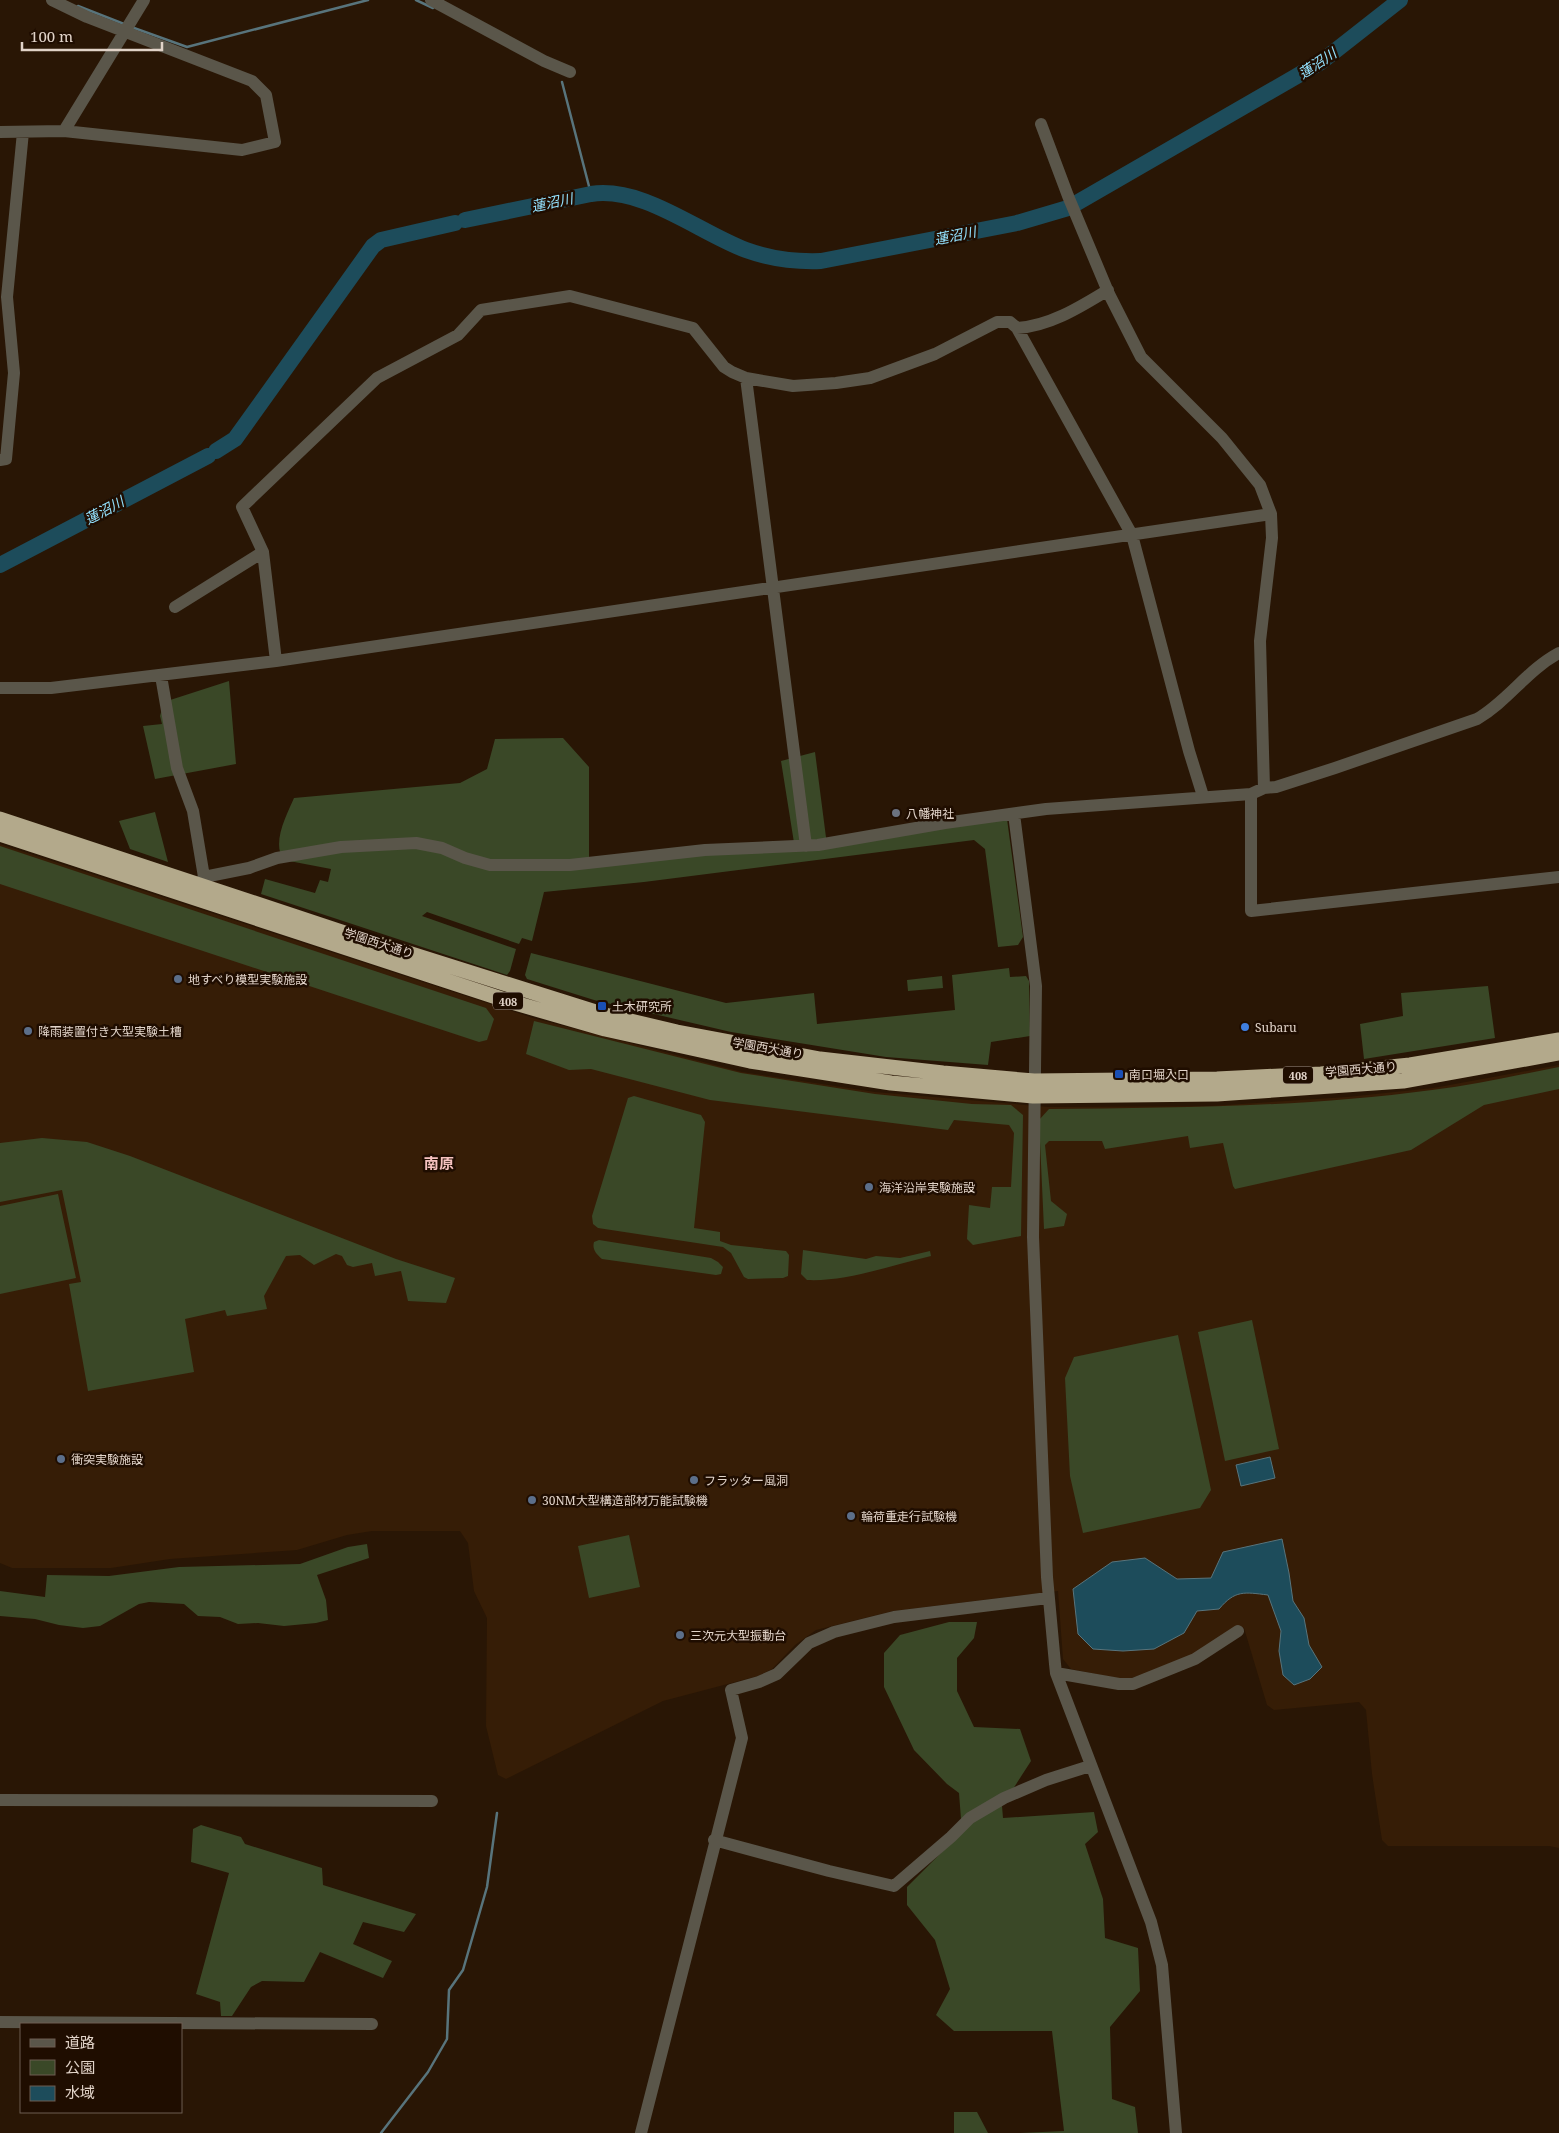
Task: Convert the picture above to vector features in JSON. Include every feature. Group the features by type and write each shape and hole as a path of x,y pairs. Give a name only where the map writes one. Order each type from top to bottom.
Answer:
{"highway":[{"name":"学園西大通り","path":"0,819 202,880 342,932 605,1015 659,1028 820,1059 943,1074 1034,1089"},
{"name":"学園西大通り","path":"0,834 508,1001 605,1029 675,1046 891,1083 1217,1094 1316,1081 1559,1040"},
{"name":"学園西大通り","path":"1316,1081 1403,1081 1559,1053"}],"street":[{"path":"0,132 64,131 242,150 275,142 266,95 252,81 126,30 87,17 52,0"},
{"path":"64,131 144,0"},
{"path":"432,0 544,61 570,72"},
{"path":"1041,124 1068,196 1108,290 1141,358 1222,438 1260,485 1271,514 1272,538 1260,641 1264,788"},
{"path":"0,460 6,459 14,373 7,297 24,132"},
{"path":"1017,328 1034,327 1075,310 1108,290"},
{"path":"276,661 263,552 242,507 377,378 458,335 481,310 570,296 632,311 693,328 724,367 746,378 793,386 870,378 935,354 997,322 1010,322 1017,328 1132,534 1189,752 1203,796"},
{"path":"746,378 806,846"},
{"path":"0,688 52,688 276,661 1271,514"},
{"path":"175,606 263,552"},
{"path":"161,676 177,768 195,819 202,880 249,868 277,858 341,847 404,843 435,846 490,865 570,866 705,850 806,846 945,823 1046,809 1203,796 1251,794 1264,788 1276,787 1327,771 1477,719 1494,710 1541,665 1558,657"},
{"path":"1251,794 1251,911 1559,877"},
{"path":"1014,814 1036,986 1033,1237 1048,1598 1056,1673 1157,1942 1162,1965 1176,2133"},
{"path":"641,2133 714,1840 742,1738 730,1690 759,1682 777,1674 809,1643 834,1632 894,1617 1048,1598"},
{"path":"1056,1673 1119,1684 1133,1684 1195,1659 1238,1631"},
{"path":"714,1840 829,1871 894,1886 970,1818 1004,1798 1046,1780 1090,1766"},
{"path":"0,1800 432,1801"},
{"path":"0,2022 372,2024"}],"shaded area":[{"path":"0,844 533,1018 742,1072 875,1092 1049,1107 1210,1106 1347,1097 1433,1088 1559,1065 1559,1848 1549,1846 1388,1846 1382,1840 1372,1774 1366,1710 1359,1702 1274,1710 1267,1705 1244,1628 1240,1626 1186,1660 1126,1680 1071,1669 1063,1659 1058,1591 893,1611 816,1630 795,1645 772,1669 758,1676 663,1701 506,1779 498,1775 486,1726 487,1618 474,1591 468,1543 460,1531 372,1531 347,1535 297,1550 170,1559 111,1568 12,1568 0,1563"}],"green space":[{"path":"229,681 236,764 155,779 143,726 162,724 160,716 164,702"},
{"path":"563,738 589,767 589,860 795,849 781,761 815,752 827,845 1007,819 1023,937 1018,945 998,947 985,849 974,840 644,882 544,892 532,941 522,938 519,944 427,912 422,916 516,949 510,971 507,975 261,894 265,879 315,893 320,880 328,882 331,869 284,860 280,853 279,846 284,820 294,798 460,783 487,769 495,739"},
{"path":"155,812 168,862 130,849 119,821"},
{"path":"0,846 486,1008 494,1019 487,1040 479,1042 0,884"},
{"path":"531,953 726,1003 814,993 817,1024 955,1010 952,975 1009,968 1010,977 1026,976 1029,981 1030,1036 991,1042 988,1065 886,1057 731,1032 594,1000 527,979 525,975"},
{"path":"942,976 943,988 908,991 907,980"},
{"path":"1488,986 1495,1038 1364,1059 1360,1024 1403,1016 1401,993"},
{"path":"534,1021 741,1073 875,1094 972,1104 1011,1105 1023,1115 1021,1236 973,1245 967,1239 969,1205 990,1208 992,1187 1011,1187 1014,1133 1009,1125 954,1120 948,1130 710,1100 591,1069 569,1070 526,1054"},
{"path":"1559,1067 1559,1089 1484,1105 1411,1150 1235,1189 1223,1143 1190,1148 1188,1136 1105,1149 1102,1141 1049,1141 1045,1145 1051,1201 1067,1214 1064,1226 1044,1229 1039,1120 1049,1109 1241,1106 1337,1100 1448,1088"},
{"path":"634,1096 701,1115 705,1122 694,1228 720,1232 720,1241 731,1245 786,1251 789,1255 788,1276 783,1278 748,1279 744,1277 731,1253 723,1247 598,1228 593,1224 592,1216 628,1098"},
{"path":"42,1138 87,1142 130,1156 396,1259 455,1278 446,1303 408,1301 401,1271 375,1276 372,1263 353,1267 347,1265 342,1256 336,1254 314,1265 300,1255 286,1256 264,1296 267,1309 227,1316 225,1310 185,1319 194,1372 88,1391 69,1284 81,1282 62,1190 0,1202 0,1143"},
{"path":"58,1194 76,1278 0,1294 0,1206"},
{"path":"599,1240 711,1258 723,1267 721,1274 716,1275 602,1259 594,1249 594,1242"},
{"path":"803,1250 866,1259 876,1256 900,1258 930,1251 931,1256 853,1276 807,1280 801,1274"},
{"path":"1252,1320 1279,1449 1225,1461 1198,1332"},
{"path":"1178,1335 1211,1490 1200,1508 1083,1533 1070,1476 1065,1378 1074,1357"},
{"path":"629,1535 640,1587 589,1598 578,1546"},
{"path":"367,1544 369,1558 317,1575 326,1600 328,1620 316,1623 284,1626 258,1623 238,1624 220,1617 198,1616 184,1604 149,1602 139,1604 100,1626 83,1628 35,1619 0,1616 0,1591 45,1597 47,1575 109,1576 179,1567 300,1564 348,1547"},
{"path":"949,1622 977,1622 974,1638 957,1658 957,1691 974,1727 1020,1729 1031,1761 1002,1806 1003,1818 1094,1812 1098,1832 1085,1844 1103,1899 1105,1938 1138,1948 1140,1991 1110,2027 1112,2099 1135,2107 1138,2133 1020,2133 1064,2131 1052,2031 954,2031 936,2015 950,1989 935,1940 907,1905 907,1887 962,1832 959,1793 947,1784 914,1750 884,1687 884,1653 900,1635"},
{"path":"201,1825 241,1837 245,1844 322,1868 323,1885 416,1914 404,1932 363,1922 353,1944 392,1961 383,1978 320,1952 304,1982 262,1981 251,1987 232,2016 221,2016 220,2002 196,1994 229,1873 191,1862 193,1829"},
{"path":"954,2112 977,2112 988,2133 954,2133"}],"water":[{"path":"1270,1457 1275,1478 1241,1486 1236,1465"},
{"path":"1282,1539 1293,1601 1304,1618 1309,1645 1322,1667 1310,1679 1294,1685 1283,1675 1279,1651 1281,1631 1268,1595 1246,1593 1235,1595 1219,1609 1197,1611 1184,1633 1154,1649 1123,1651 1093,1649 1078,1634 1073,1589 1112,1562 1145,1558 1177,1579 1211,1578 1223,1552"}],"waterway":[{"path":"134,28 187,47 368,0"},
{"path":"416,0 433,8"},
{"name":"蓮沼川","path":"465,220 591,194 611,193 650,203 746,250 774,258 811,261 821,261 1017,223 1068,208 1321,62 1400,0"},
{"path":"78,6 124,24"},
{"path":"562,82 591,194"},
{"name":"蓮沼川","path":"216,451 235,439 373,246 381,240 455,223"},
{"name":"蓮沼川","path":"0,565 208,456"},
{"path":"381,2133 428,2072 447,2039 449,1990 463,1970 487,1887 497,1813"}],"place":[{"name":"八幡神社","path":"896,813"},
{"name":"地すべり模型実験施設","path":"178,979"},
{"name":"土木研究所","path":"602,1006"},
{"name":"Subaru","path":"1245,1027"},
{"name":"降雨装置付き大型実験土槽","path":"28,1031"},
{"name":"南口堀入口","path":"1119,1074"},
{"name":"海洋沿岸実験施設","path":"869,1187"},
{"name":"衝突実験施設","path":"61,1459"},
{"name":"フラッター風洞","path":"694,1480"},
{"name":"30NM大型構造部材万能試験機","path":"532,1500"},
{"name":"輪荷重走行試験機","path":"851,1516"},
{"name":"三次元大型振動台","path":"680,1635"}],"district":[{"name":"南原","path":"439,1163"}]}
